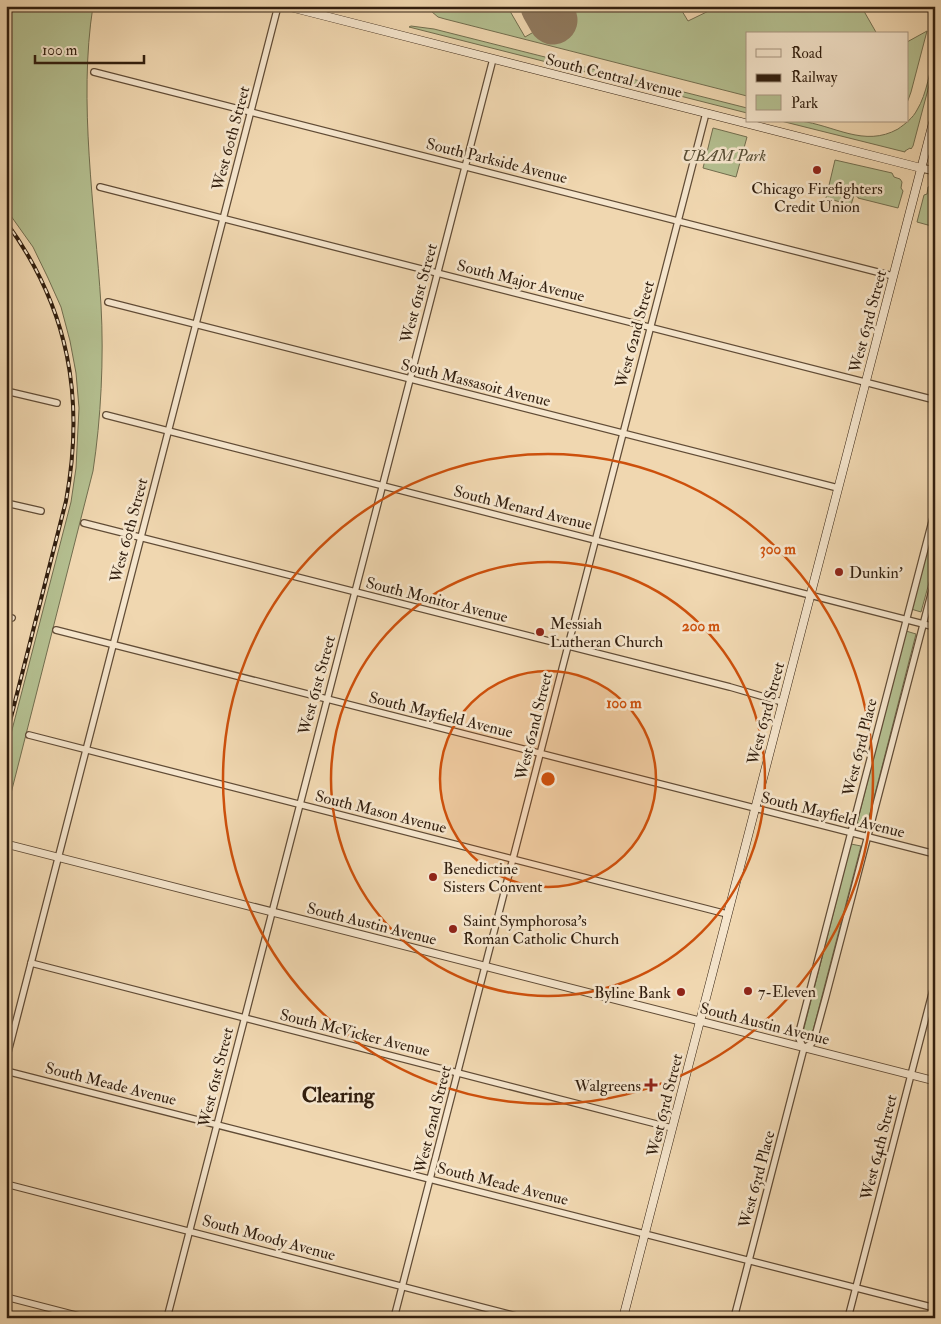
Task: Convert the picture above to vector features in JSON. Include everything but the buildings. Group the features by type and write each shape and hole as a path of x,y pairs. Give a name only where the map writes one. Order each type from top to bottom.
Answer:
{"main road":[{"name":"South Central Avenue","path":"286,6 921,168"},
{"name":"West 63rd Street","path":"623,1318 935,116"}],"street":[{"name":"West 60th Street","path":"6,1060 278,6"},
{"name":"West 61st Street","path":"167,1318 493,59"},
{"name":"South Parkside Avenue","path":"94,72 893,276"},
{"name":"West 62nd Street","path":"394,1318 706,113"},
{"name":"South Central Avenue","path":"921,168 935,171"},
{"name":"South Major Avenue","path":"100,187 935,400"},
{"name":"South Massasoit Avenue","path":"108,302 838,488"},
{"path":"6,391 57,403"},
{"name":"South Menard Avenue","path":"106,415 935,627"},
{"path":"6,503 41,512"},
{"name":"West 63rd Place","path":"734,1318 804,1048 798,1036 935,510"},
{"name":"South Monitor Avenue","path":"84,523 782,702"},
{"name":"West 63rd Place","path":"804,1048 811,1044 816,1036 935,578"},
{"name":"South Mayfield Avenue","path":"56,630 935,854"},
{"name":"South Mason Avenue","path":"29,735 727,914"},
{"name":"South Austin Avenue","path":"6,844 935,1081"},
{"name":"South McVicker Avenue","path":"31,963 672,1128"},
{"name":"West 64th Street","path":"848,1318 935,982"},
{"name":"South Meade Avenue","path":"6,1071 935,1308"},
{"name":"South Moody Avenue","path":"6,1184 524,1318"},
{"path":"6,1297 87,1318"}],"green space":[{"path":"6,6 93,6 89,42 87,117 101,305 102,367 100,410 93,471 6,813 6,753 71,502 76,468 79,408 76,373 61,307 33,247 6,209"},
{"path":"425,6 507,6 525,37 580,6 679,6 688,21 719,6 861,6 876,32 746,32 746,96 438,17"},
{"path":"409,27 434,29 746,108 746,113"},
{"path":"927,31 908,100 908,41"},
{"path":"935,51 935,63 913,146 905,152 785,122 813,123 861,136 885,134 898,129 908,122 920,104 926,89"},
{"name":"UBAM Park","path":"713,128 747,137 736,177 703,168"},
{"path":"835,160 892,173 894,177 900,179 903,191 898,208 858,198 854,195 851,205 826,198"},
{"path":"928,187 935,187 935,227 917,222 924,195 927,194"},
{"path":"935,519 935,561 921,612 911,609"},
{"path":"906,631 916,634 867,825 857,823"},
{"path":"851,844 861,846 811,1038 802,1036"}],"runway":[{"path":"545,6 553,20"}],"railway":[{"path":"6,222 27,254 45,287 58,321 67,355 72,390 74,426 66,501 6,737"}],"place":[{"name":"Chicago Firefighters Credit Union","path":"817,170"},
{"name":"Dunkin'","path":"839,572"},
{"name":"Messiah Lutheran Church","path":"540,632"},
{"name":"Benedictine Sisters Convent","path":"433,877"},
{"name":"Saint Symphorosa's Roman Catholic Church","path":"453,929"},
{"name":"7-Eleven","path":"748,991"},
{"name":"Byline Bank","path":"681,992"},
{"name":"Walgreens","path":"651,1085"}],"district":[{"name":"Clearing","path":"338,1095"}]}
